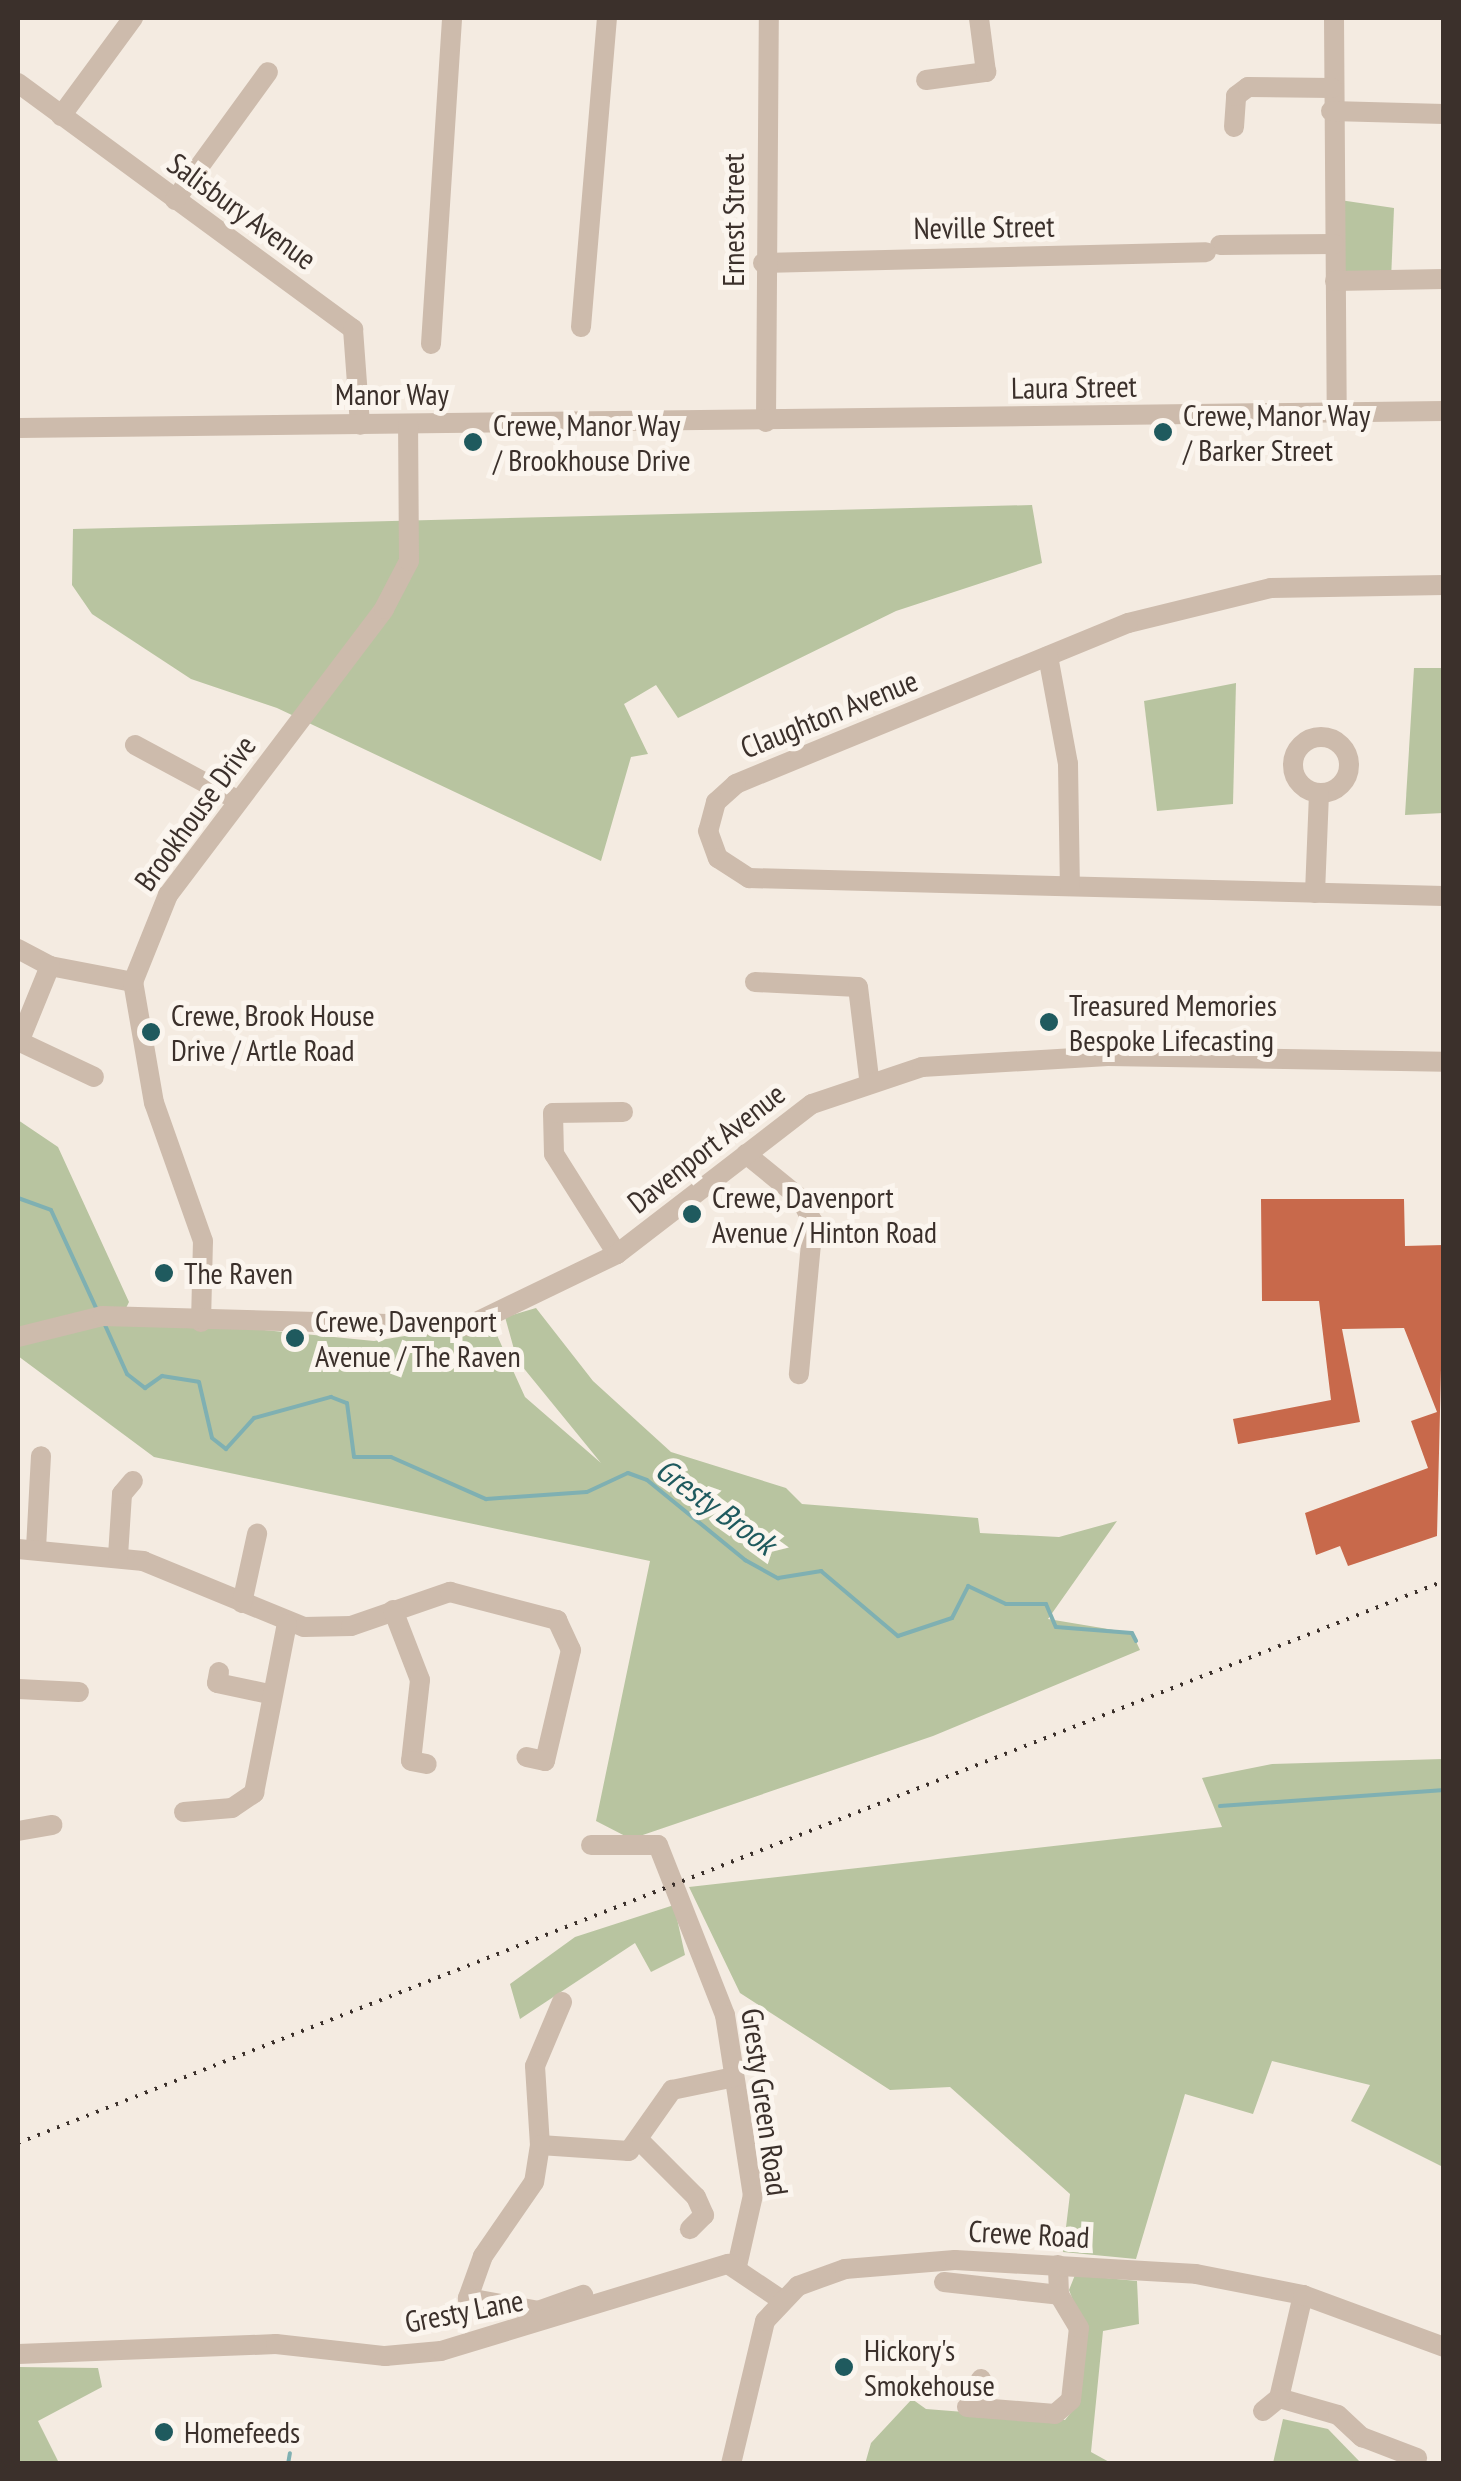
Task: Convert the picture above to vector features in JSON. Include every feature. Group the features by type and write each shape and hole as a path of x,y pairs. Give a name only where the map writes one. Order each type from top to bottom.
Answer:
{"street":[{"path":"61,116 133,18"},
{"path":"431,344 452,18"},
{"path":"581,327 607,18"},
{"name":"Ernest Street","path":"766,422 763,263 769,18"},
{"path":"926,80 986,72 979,18"},
{"path":"1334,18 1331,111 1338,412"},
{"path":"175,200 268,72"},
{"name":"Salisbury Avenue","path":"18,83 353,330 360,424"},
{"path":"1234,127 1236,96 1248,87 1332,88"},
{"path":"1331,111 1444,114"},
{"name":"Neville Street","path":"763,263 1334,244"},
{"path":"1335,281 1444,280"},
{"name":"Laura Street","path":"766,422 1444,411"},
{"name":"Manor Way","path":"18,428 766,422"},
{"name":"Brookhouse Drive","path":"133,982 168,895 384,609 409,560 408,424"},
{"name":"Claughton Avenue","path":"1444,585 1215,595 1048,656 736,784 716,802 708,831 724,866 750,878 1444,896"},
{"path":"1048,656 1068,764 1070,886"},
{"path":"135,745 238,800"},
{"path":"1315,892 1319,794"},
{"path":"18,950 50,966 133,982 154,1103 203,1241 201,1322"},
{"path":"50,966 18,1042 94,1078"},
{"path":"755,982 858,987 868,1078"},
{"name":"Davenport Avenue","path":"18,1337 102,1316 201,1322 468,1326 618,1254 776,1126 868,1078 970,1062 1108,1056 1444,1062"},
{"path":"618,1254 554,1154 553,1113 623,1112"},
{"path":"746,1154 800,1198 813,1222 799,1374"},
{"path":"41,1456 27,1549 118,1556 287,1624 337,1628 465,1592 562,1623 571,1650 544,1761"},
{"path":"118,1556 121,1490"},
{"path":"242,1603 256,1534"},
{"path":"392,1610 420,1680 411,1761"},
{"path":"184,1812 232,1808 254,1793 269,1694 287,1624"},
{"path":"217,1683 269,1694"},
{"path":"18,1689 79,1692"},
{"path":"18,1831 52,1826"},
{"name":"Gresty Green Road","path":"591,1845 658,1846 726,2015 753,2194 737,2266"},
{"path":"562,2002 535,2066 540,2145 534,2182 483,2256 468,2298 538,2312 583,2295"},
{"path":"540,2145 607,2154 642,2143 672,2090 734,2077"},
{"path":"642,2143 696,2197 704,2215 690,2228"},
{"name":"Crewe Road","path":"780,2299 830,2272 871,2265 1058,2265 1196,2274 1302,2295 1444,2348"},
{"path":"981,2379 973,2408 1055,2414 1071,2400 1079,2328 1058,2295 1058,2265"},
{"path":"732,2464 756,2346 780,2299 737,2266"},
{"name":"Gresty Lane","path":"18,2354 276,2344 385,2356 441,2351 619,2302 706,2267 737,2266"},
{"path":"944,2282 1058,2295"},
{"path":"1302,2295 1271,2405 1338,2415 1406,2446"}],"green space":[{"path":"1333,199 1394,208 1391,280 1335,281"},
{"path":"1032,505 1042,563 896,611 678,718 656,685 624,704 648,754 631,757 601,861 277,708 191,679 92,614 72,585 73,529"},
{"path":"1414,668 1443,668 1443,813 1405,815"},
{"path":"1236,683 1233,804 1157,811 1144,701"},
{"path":"18,1120 58,1147 129,1302 122,1316 374,1341 491,1322 525,1397 601,1463 517,1360 505,1317 536,1308 593,1381 671,1452 786,1488 802,1504 978,1518 980,1533 1059,1537 1117,1521 1048,1619 1132,1633 1140,1650 933,1736 631,1839 596,1821 650,1561 154,1457 18,1356"},
{"path":"1443,1759 1443,2167 1351,2121 1370,2085 1272,2061 1253,2114 1185,2094 1136,2259 1063,2252 1070,2194 950,2087 890,2090 740,1993 689,1887 1222,1827 1202,1778 1272,1764"},
{"path":"674,1905 685,1955 651,1972 635,1943 520,2019 510,1984 575,1937"},
{"path":"1075,2275 1137,2281 1139,2324 1103,2331 1091,2452 1111,2463 865,2464 871,2443 912,2399 926,2409 1065,2420 1076,2406 1087,2336 1069,2290"},
{"path":"18,2367 98,2368 102,2387 38,2421 59,2463 18,2463"},
{"path":"1283,2419 1328,2429 1361,2463 1273,2463"}],"building":[{"path":"1261,1199 1404,1199 1405,1246 1444,1245 1437,1536 1348,1566 1340,1546 1316,1555 1305,1513 1428,1468 1411,1421 1437,1412 1404,1328 1342,1329 1360,1422 1238,1444 1233,1419 1331,1400 1319,1301 1262,1301"}],"waterway":[{"name":"Gresty Brook","path":"18,1198 51,1210 96,1308"},
{"name":"Gresty Brook","path":"105,1325 127,1374 145,1388 162,1376 199,1382 212,1438 226,1449 254,1418 331,1397 347,1403 354,1457 391,1457 486,1499 587,1492 628,1473 647,1480 745,1560 778,1578 821,1571 898,1636 952,1618 968,1586 1006,1604 1046,1604 1056,1627 1132,1633 1136,1641"},
{"name":"Gresty Brook","path":"1220,1806 1444,1790"},
{"path":"288,2464 290,2453"}],"railway":[{"path":"18,2143 1444,1581"}],"place":[{"name":"Crewe, Manor Way / Barker Street","path":"1163,432"},
{"name":"Crewe, Manor Way / Brookhouse Drive","path":"473,442"},
{"name":"Treasured Memories Bespoke Lifecasting","path":"1049,1022"},
{"name":"Crewe, Brook House Drive / Artle Road","path":"151,1032"},
{"name":"Crewe, Davenport Avenue / Hinton Road","path":"692,1214"},
{"name":"The Raven","path":"164,1273"},
{"name":"Crewe, Davenport Avenue / The Raven","path":"295,1338"},
{"name":"Hickory's Smokehouse","path":"844,2367"},
{"name":"Homefeeds","path":"164,2432"}]}
